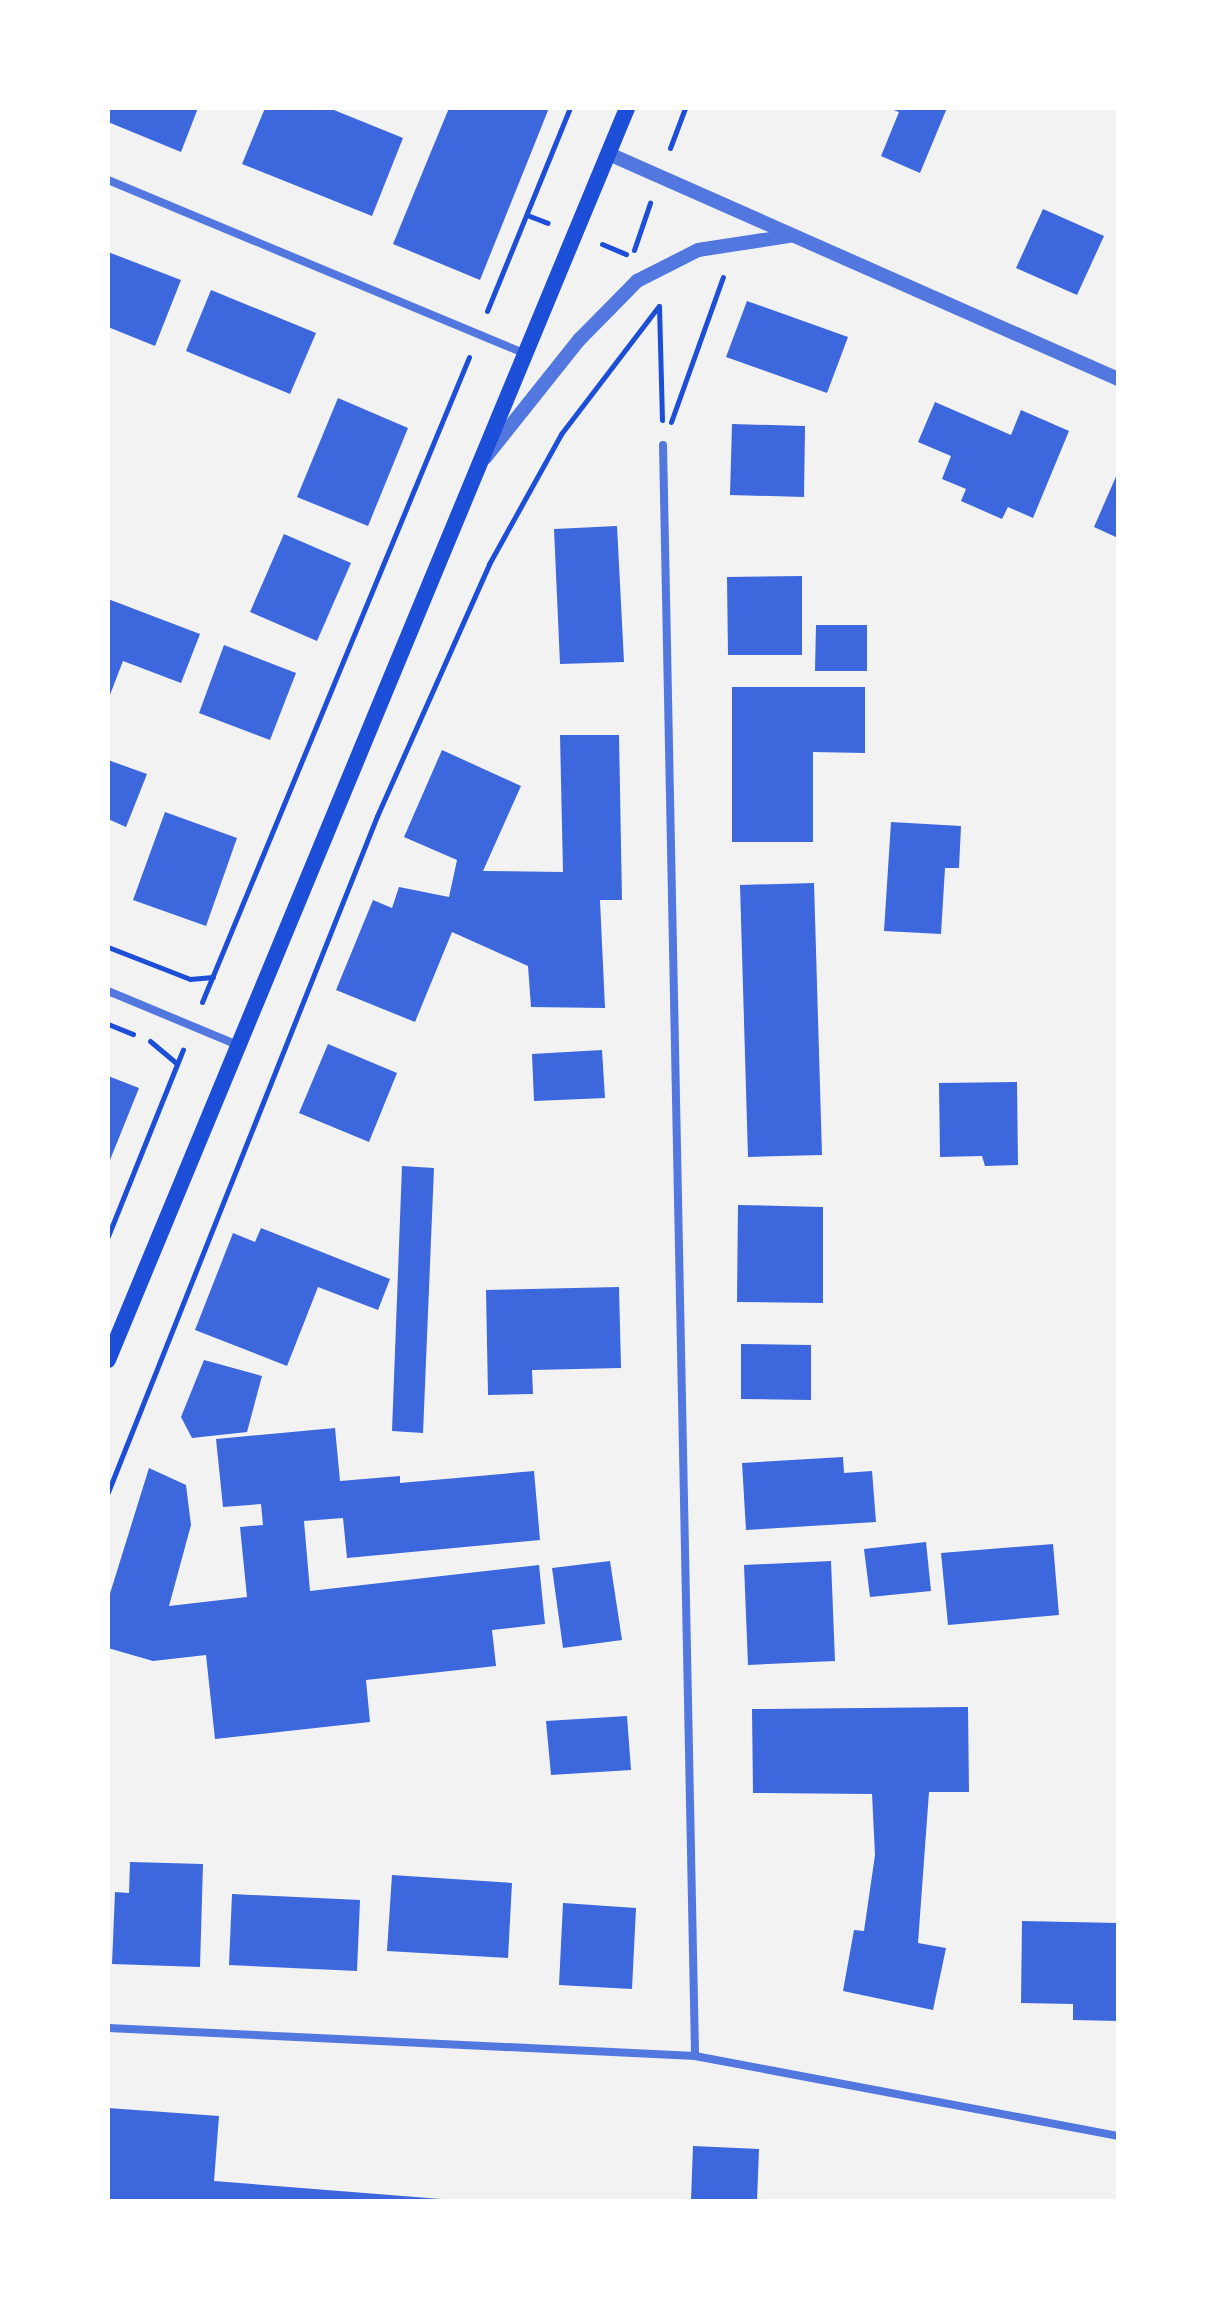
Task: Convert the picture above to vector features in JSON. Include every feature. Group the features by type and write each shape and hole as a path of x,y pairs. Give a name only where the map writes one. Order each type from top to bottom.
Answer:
{"main road":[{"path":"108,1360 627,108"}],"street":[{"path":"609,154 1118,379"},
{"path":"108,180 526,354"},
{"path":"478,467 579,340 637,281 698,250 790,235"},
{"path":"663,445 695,2056"},
{"path":"108,991 238,1045"},
{"path":"108,2028 695,2056 1118,2136"}],"path":[{"path":"108,1236 570,108"},
{"path":"663,445 736,242"},
{"path":"108,1492 377,816 489,564 561,434 659,306 663,445"},
{"path":"108,947 190,979 213,977"},
{"path":"108,1024 154,1042 177,1064"}],"building":[{"path":"108,108 198,108 181,152 108,122"},
{"path":"265,108 329,108 403,138 372,216 242,164"},
{"path":"449,108 549,108 480,280 393,244"},
{"path":"888,108 947,108 920,173 881,156 899,112"},
{"path":"1043,209 1104,236 1077,295 1016,268"},
{"path":"108,252 181,280 155,346 108,327"},
{"path":"211,290 316,333 290,394 186,351"},
{"path":"747,301 848,337 827,393 726,357"},
{"path":"338,398 408,428 368,526 297,497"},
{"path":"935,402 1011,435 1021,410 1069,431 1033,518 1008,507 1002,519 961,501 966,489 942,479 951,456 918,442"},
{"path":"732,424 805,426 804,497 730,495"},
{"path":"1118,472 1118,538 1094,527"},
{"path":"617,526 624,662 560,664 554,529"},
{"path":"284,534 351,563 317,641 250,612"},
{"path":"802,576 802,655 728,655 727,577"},
{"path":"108,599 200,634 181,683 123,661 108,700"},
{"path":"816,625 867,625 867,671 815,671"},
{"path":"224,645 296,673 270,740 199,713"},
{"path":"732,687 865,687 865,753 813,752 813,842 732,842"},
{"path":"560,735 619,735 622,900 600,900 605,1008 531,1007 528,966 452,932 415,1022 336,990 373,900 392,908 399,887 449,897 457,860 404,837 442,750 521,786 483,871 563,872"},
{"path":"108,760 147,774 126,827 108,819"},
{"path":"165,812 237,838 206,926 133,900"},
{"path":"891,822 961,826 959,868 945,868 941,934 884,931"},
{"path":"814,883 822,1155 748,1157 740,885"},
{"path":"328,1044 397,1073 369,1142 299,1113"},
{"path":"602,1050 605,1098 534,1101 532,1054"},
{"path":"108,1076 139,1088 108,1165"},
{"path":"1017,1082 1018,1165 985,1166 982,1156 940,1157 939,1083"},
{"path":"402,1166 434,1168 423,1433 392,1431"},
{"path":"738,1205 823,1207 823,1303 737,1302"},
{"path":"261,1228 390,1279 378,1310 318,1287 287,1366 195,1330 233,1233 255,1242"},
{"path":"619,1287 621,1368 532,1370 533,1394 488,1395 486,1290"},
{"path":"741,1344 811,1345 811,1400 741,1399"},
{"path":"204,1360 262,1376 247,1432 192,1438 181,1417"},
{"path":"335,1428 340,1481 400,1476 400,1483 534,1471 540,1540 347,1558 343,1518 304,1521 310,1591 539,1565 545,1624 492,1630 496,1666 366,1680 370,1722 215,1739 206,1655 153,1661 108,1648 108,1600 149,1468 186,1485 191,1525 169,1606 247,1597 240,1527 263,1525 261,1504 223,1507 216,1439"},
{"path":"843,1457 844,1473 872,1471 876,1522 746,1530 742,1463"},
{"path":"926,1542 931,1591 870,1597 864,1549"},
{"path":"1053,1544 1059,1615 948,1625 941,1553"},
{"path":"610,1561 622,1640 563,1648 552,1568"},
{"path":"831,1561 835,1661 748,1665 744,1565"},
{"path":"968,1707 969,1792 929,1792 918,1943 946,1948 933,2010 843,1991 854,1930 864,1931 875,1855 872,1794 753,1793 752,1709"},
{"path":"627,1716 631,1770 551,1775 546,1721"},
{"path":"130,1862 203,1864 200,1967 112,1964 115,1892 129,1893"},
{"path":"392,1875 512,1883 508,1958 387,1951"},
{"path":"232,1894 360,1900 357,1971 229,1965"},
{"path":"563,1903 636,1908 632,1989 559,1985"},
{"path":"1022,1921 1118,1923 1118,2021 1073,2020 1073,2004 1021,2003"},
{"path":"108,2108 219,2116 214,2181 466,2201 108,2201"},
{"path":"693,2146 759,2149 757,2201 691,2201"}]}
